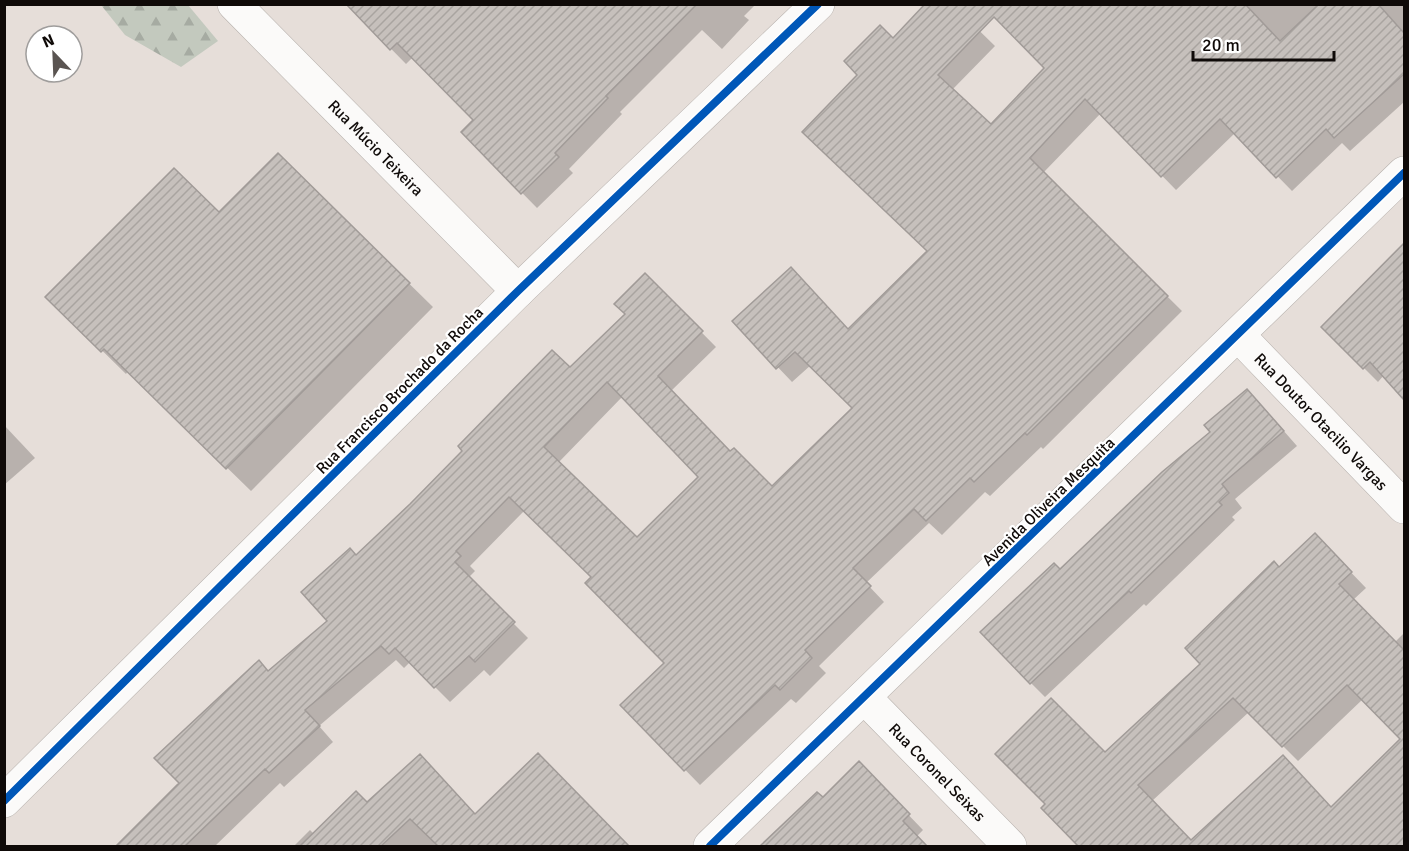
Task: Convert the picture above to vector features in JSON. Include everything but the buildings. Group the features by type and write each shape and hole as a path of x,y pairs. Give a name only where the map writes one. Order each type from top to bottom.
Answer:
{"street":[{"name":"Rua Múcio Teixeira","path":"234,4 518,291"},
{"name":"Rua Francisco Brochado da Rocha","path":"4,801 518,291 818,4"},
{"name":"Avenida Oliveira Mesquita","path":"710,846 1404,173"},
{"name":"Rua Doutor Otacilio Vargas","path":"1238,335 1404,507"},
{"name":"Rua Coronel Seixas","path":"864,698 1010,846"}],"green space":[{"path":"101,5 188,5 218,41 181,67 125,35"}],"cycle path":[{"path":"4,801 518,291 818,4"},
{"path":"710,846 1404,173"}]}
